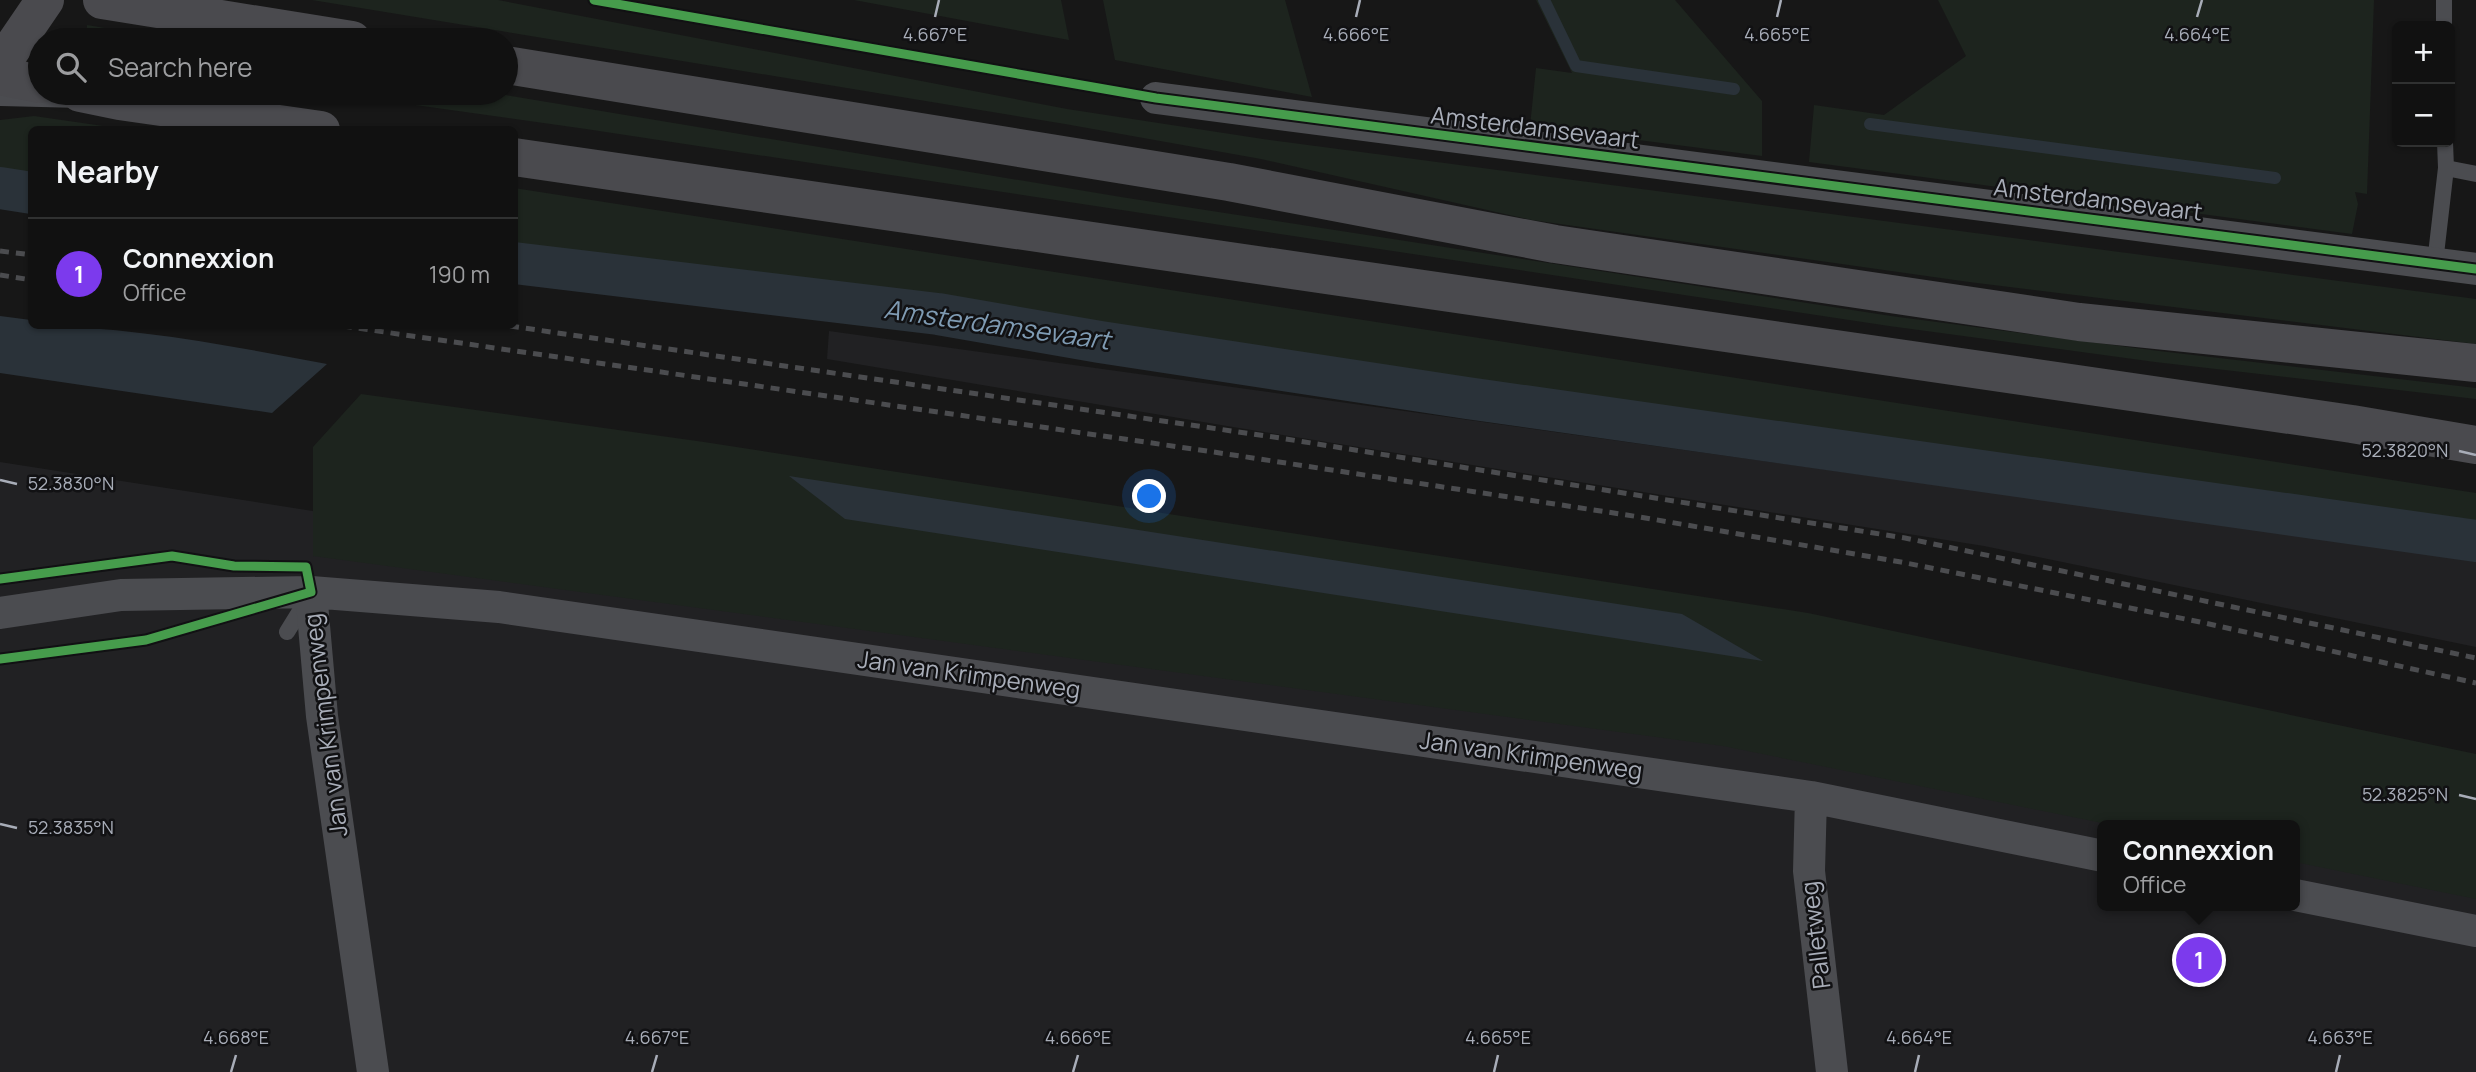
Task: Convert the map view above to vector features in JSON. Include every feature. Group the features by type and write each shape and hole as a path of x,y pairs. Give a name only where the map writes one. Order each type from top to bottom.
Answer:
{"main road":[{"path":"0,66 46,0"},
{"path":"102,0 277,28"},
{"path":"518,67 1229,182 1555,244 2079,321 2476,363"},
{"path":"0,76 28,82"},
{"path":"147,105 293,126"},
{"path":"518,158 2352,424 2476,445"}],"street":[{"name":"Amsterdamsevaart","path":"1156,97 2476,269"},
{"path":"0,613 121,595 311,592"},
{"name":"Jan van Krimpenweg","path":"373,1072 321,716 311,592 499,607 1811,797 2097,855"},
{"name":"Palletweg","path":"1811,797 1809,872 1832,1072"},
{"path":"2300,895 2476,931"}],"lane":[{"path":"2444,0 2444,21"},
{"path":"0,98 28,99"},
{"path":"2435,263 2446,168 2445,147"},
{"path":"2446,168 2476,174"},
{"path":"287,632 311,592"}],"shaded area":[{"path":"312,0 498,0 1067,109 1263,139 2476,299 2476,344 1969,282 1532,220 1261,159 518,34 518,28 482,28"},
{"path":"854,0 1061,0 1069,40"},
{"path":"1103,0 1285,0 1312,97 1115,60"},
{"path":"1536,0 1675,0 1762,101 1762,156 1530,126 1536,68 1572,73"},
{"path":"1938,0 2374,0 2367,194 2355,192 2358,204 2352,234 1809,162 1814,105 1884,115 1966,56"},
{"path":"518,97 1121,197 1891,316 2476,388 2476,399 2155,362 1889,326 415,105 518,105"},
{"path":"34,116 103,126 28,126 28,178 0,174 0,120"},
{"path":"518,189 2476,493 2476,537 2091,482 1362,370 518,249"},
{"path":"0,316 28,320 28,329 106,329 143,333 327,364 272,413 0,373"},
{"path":"829,331 2476,560 2476,647 1984,546 1239,428 827,359"},
{"path":"361,394 704,442 1808,613 2476,754 2476,899 2300,863 2300,820 2097,822 1723,746 313,556 313,447"},
{"path":"0,462 721,575 2235,820 2097,820 2097,911 2300,911 2300,832 2476,867 2476,1072 0,1072"},
{"path":"789,476 1682,614 1763,661 845,519"}],"waterway":[{"path":"1544,0 1576,66 1734,89"},
{"path":"1870,124 2275,178"},
{"name":"Amsterdamsevaart","path":"0,188 28,192"},
{"name":"Amsterdamsevaart","path":"518,263 938,314 1100,342 1467,398 2476,541"}],"railway":[{"path":"0,251 28,254"},
{"path":"0,275 28,279"},
{"path":"518,327 1280,438 1905,538 2476,658"},
{"path":"364,329 1207,451 1640,517 1901,562 2200,622 2476,683"}],"cycle path":[{"path":"594,0 1156,98 2476,269"},
{"path":"0,579 172,556 234,566 306,567 311,592 146,640 0,659"}],"place":[{"name":"Connexxion","path":"2199,960"}]}
